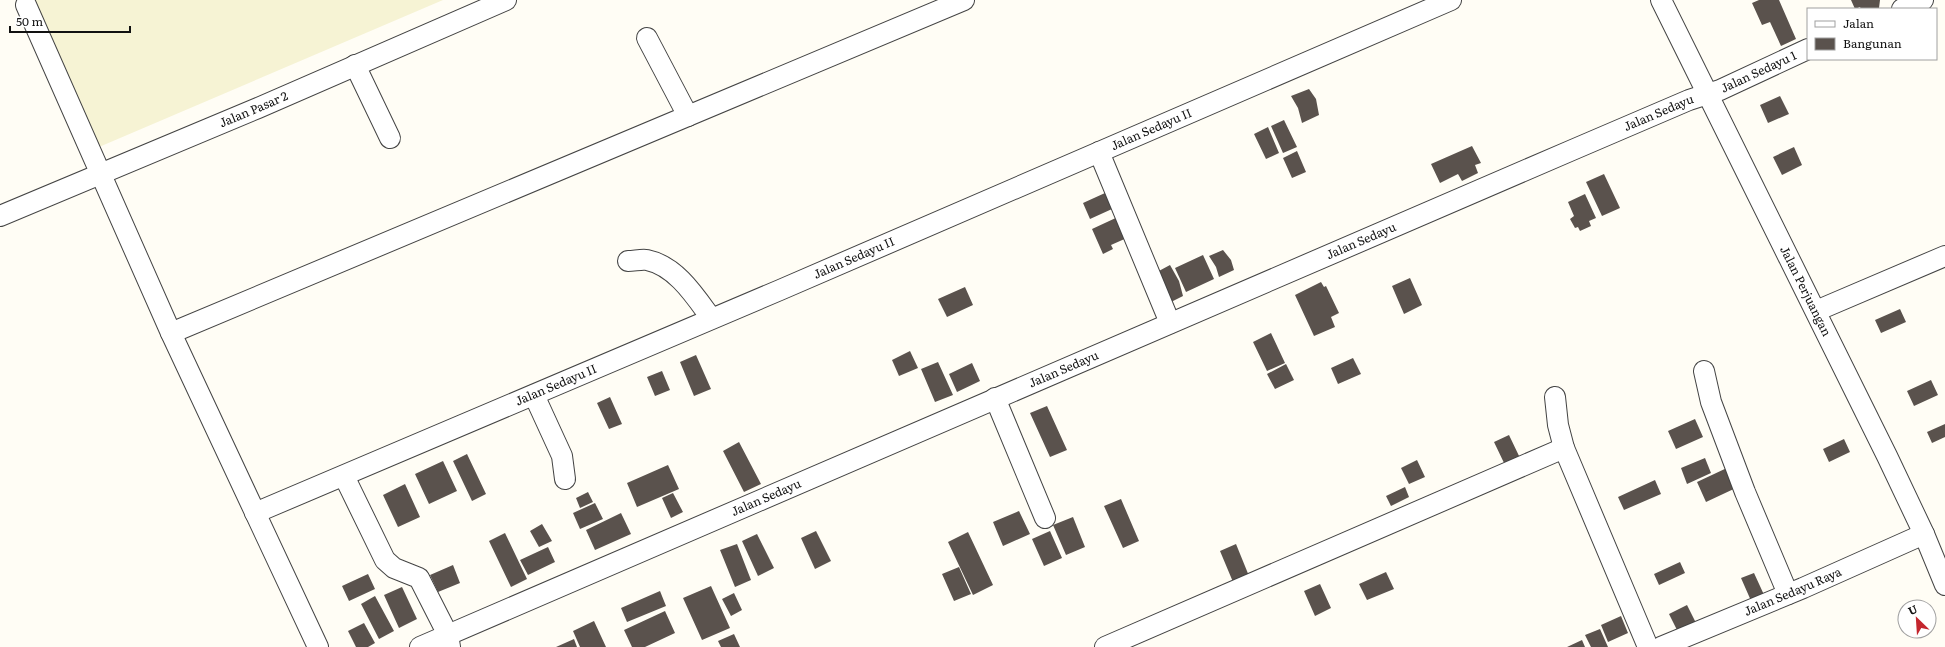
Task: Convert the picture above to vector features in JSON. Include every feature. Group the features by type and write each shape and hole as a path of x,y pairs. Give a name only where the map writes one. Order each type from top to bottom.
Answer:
{"street":[{"name":"Jalan Pasar 2","path":"0,216 258,108 506,0"},
{"path":"171,333 964,0"},
{"name":"Jalan Sedayu II","path":"256,513 534,395 1451,0"},
{"name":"Jalan Perjuangan","path":"1661,0 1816,311 1924,534 1945,585"},
{"path":"1904,8 1923,0"},
{"path":"26,5 103,173 171,333 318,647"},
{"path":"647,38 688,116"},
{"name":"Jalan Sedayu 1","path":"1708,93 1735,83 1807,49"},
{"path":"356,65 390,138"},
{"name":"Jalan Sedayu","path":"420,647 449,641 995,398 1708,93"},
{"path":"1099,152 1170,322"},
{"path":"1816,311 1945,256"},
{"path":"628,261 646,260 661,265 677,276 695,296 711,318"},
{"path":"1704,371 1705,384 1710,402 1745,492 1788,594"},
{"path":"534,395 562,456 564,479"},
{"path":"995,398 1045,518"},
{"path":"1555,398 1558,426 1564,448 1648,647"},
{"path":"1105,647 1564,448"},
{"path":"344,476 385,560 394,568 419,578 449,641"},
{"name":"Jalan Sedayu Raya","path":"1661,647 1788,594 1924,534"}],"shaded area":[{"path":"22,0 443,0 92,150"}],"building":[{"path":"1759,0 1779,0 1796,39 1781,46 1770,22 1762,25 1752,3"},
{"path":"1851,0 1880,0 1879,8 1855,8"},
{"path":"1309,89 1316,99 1319,115 1302,123 1298,108 1291,96"},
{"path":"1780,96 1789,114 1768,123 1760,105"},
{"path":"1284,120 1297,147 1283,153 1271,126"},
{"path":"1268,127 1279,153 1266,159 1254,134"},
{"path":"1472,146 1481,163 1475,165 1478,173 1462,181 1458,174 1440,183 1431,164"},
{"path":"1794,147 1802,165 1782,175 1773,157"},
{"path":"1297,151 1306,172 1292,178 1283,158"},
{"path":"1604,174 1620,208 1602,216 1586,182"},
{"path":"1105,193 1112,209 1090,219 1083,203"},
{"path":"1585,194 1596,218 1589,221 1591,226 1580,231 1578,227 1575,228 1570,219 1574,216 1568,202"},
{"path":"1120,216 1129,237 1111,245 1113,249 1103,254 1092,229"},
{"path":"1223,250 1231,260 1234,270 1219,277 1216,267 1209,256"},
{"path":"1203,255 1214,279 1186,292 1175,268"},
{"path":"1170,265 1179,281 1183,296 1171,302 1166,287 1157,272"},
{"path":"1410,278 1422,305 1404,314 1392,286"},
{"path":"1321,282 1324,287 1326,286 1339,313 1331,317 1335,327 1314,336 1295,295"},
{"path":"965,287 973,305 947,317 938,299"},
{"path":"1900,309 1906,322 1881,333 1875,320"},
{"path":"1271,333 1285,363 1267,371 1253,342"},
{"path":"910,351 918,368 899,376 892,360"},
{"path":"696,355 711,389 694,396 680,362"},
{"path":"1353,358 1361,374 1338,384 1331,368"},
{"path":"938,362 953,395 935,402 921,369"},
{"path":"972,363 980,381 957,392 949,374"},
{"path":"1286,364 1294,380 1275,389 1267,374"},
{"path":"662,371 670,390 655,396 647,377"},
{"path":"1931,380 1938,395 1914,406 1907,391"},
{"path":"610,397 622,424 609,429 597,403"},
{"path":"1047,406 1067,450 1050,457 1030,413"},
{"path":"1695,419 1703,437 1676,449 1668,431"},
{"path":"1945,424 1945,437 1932,443 1927,432"},
{"path":"1509,435 1520,458 1505,465 1494,442"},
{"path":"1844,439 1850,452 1829,462 1823,449"},
{"path":"739,442 761,484 744,492 723,451"},
{"path":"467,454 486,494 472,501 453,461"},
{"path":"1705,458 1711,473 1687,484 1681,468"},
{"path":"1417,460 1425,477 1409,484 1401,468"},
{"path":"443,461 457,491 429,504 415,474"},
{"path":"668,465 679,489 637,507 627,483"},
{"path":"1729,467 1738,487 1706,502 1697,482"},
{"path":"1655,480 1661,494 1624,510 1618,497"},
{"path":"405,484 420,517 398,527 383,495"},
{"path":"1405,487 1409,497 1391,506 1386,496"},
{"path":"588,492 593,502 580,508 576,498"},
{"path":"673,493 683,512 671,518 662,498"},
{"path":"1121,499 1139,541 1123,548 1104,506"},
{"path":"595,503 603,519 580,529 573,513"},
{"path":"1019,511 1030,534 1003,546 993,522"},
{"path":"621,513 631,534 595,550 586,530"},
{"path":"1073,517 1085,547 1066,555 1053,525"},
{"path":"542,524 552,541 539,547 530,531"},
{"path":"816,531 831,561 815,569 801,538"},
{"path":"1050,531 1062,558 1044,566 1032,539"},
{"path":"968,532 993,585 973,595 948,542"},
{"path":"505,533 527,579 511,587 489,541"},
{"path":"757,534 774,568 758,576 742,541"},
{"path":"737,544 751,580 735,587 720,550"},
{"path":"1236,544 1249,576 1233,582 1220,551"},
{"path":"548,547 555,562 528,575 520,560"},
{"path":"1680,562 1685,573 1659,585 1654,574"},
{"path":"453,565 460,583 438,592 430,575"},
{"path":"959,567 971,594 954,601 942,574"},
{"path":"1386,572 1394,589 1367,600 1359,584"},
{"path":"1754,573 1765,597 1752,603 1741,578"},
{"path":"368,574 375,589 349,601 342,586"},
{"path":"1320,584 1331,608 1315,616 1304,591"},
{"path":"711,586 730,628 702,640 683,598"},
{"path":"402,587 417,619 399,628 384,595"},
{"path":"660,591 666,606 627,622 621,608"},
{"path":"734,593 742,610 731,616 722,599"},
{"path":"375,596 394,631 379,639 361,604"},
{"path":"1687,605 1698,627 1680,636 1669,614"},
{"path":"665,611 675,633 645,647 632,647 624,630"},
{"path":"1621,616 1628,633 1608,642 1601,625"},
{"path":"594,621 606,647 580,647 573,631"},
{"path":"364,623 375,643 368,647 356,647 348,631"},
{"path":"1600,629 1608,647 1591,647 1585,635"},
{"path":"734,634 740,647 721,647 718,641"},
{"path":"574,639 577,647 556,647"},
{"path":"1582,640 1585,647 1567,647"}]}
